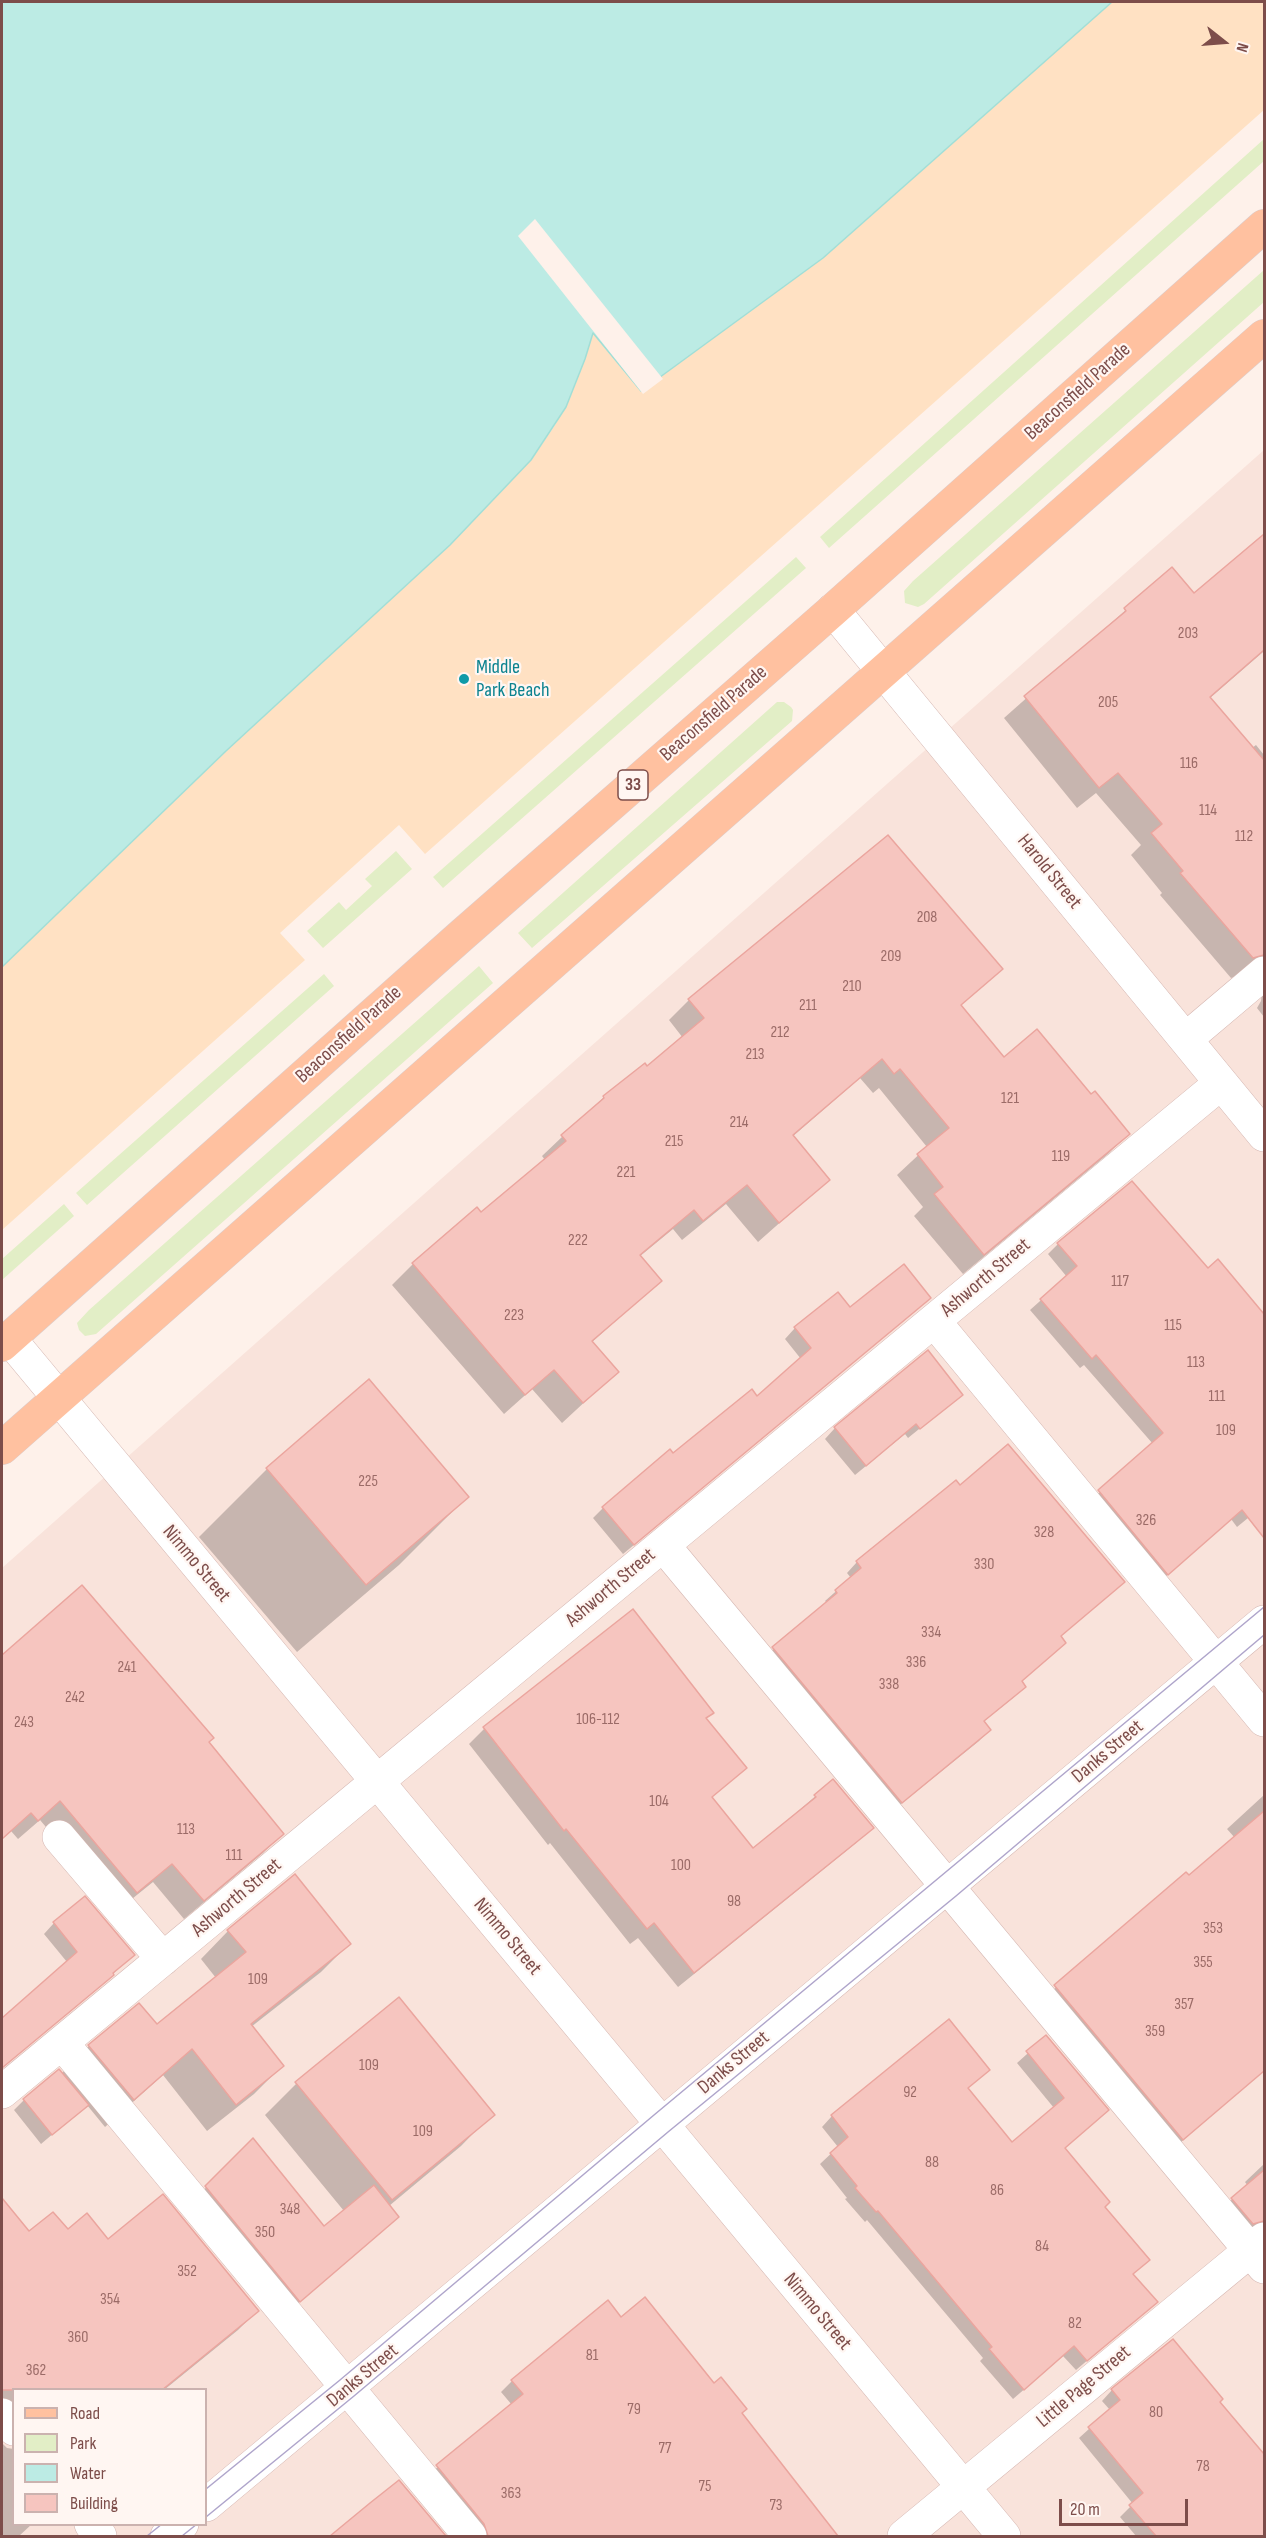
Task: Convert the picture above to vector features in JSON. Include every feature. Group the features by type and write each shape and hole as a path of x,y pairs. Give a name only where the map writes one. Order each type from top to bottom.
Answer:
{"main road":[{"name":"Beaconsfield Parade","path":"5,1342 1264,226"},
{"path":"2,1448 1264,336"}],"street":[{"name":"Harold Street","path":"833,610 885,670 1264,1135"},
{"path":"1186,1039 1264,973"},
{"name":"Ashworth Street","path":"2,2092 1221,1083"},
{"path":"934,1321 1264,1720"},
{"name":"Nimmo Street","path":"5,1342 59,1397 1004,2536"},
{"path":"663,1545 948,1886 1260,2252"},
{"name":"Danks Street","path":"207,2504 1264,1622"},
{"path":"59,1837 163,1959"},
{"path":"62,2043 470,2536"},
{"name":"Little Page Street","path":"904,2536 1260,2252"},
{"path":"2,2415 12,2427"},
{"path":"167,2536 180,2526"}],"shaded area":[{"path":"1264,450 1264,2536 2,2536 2,1568"}],"green space":[{"path":"1264,139 1264,161 829,548 820,537"},
{"path":"1264,270 1264,302 924,604 918,607 905,603 904,591 913,581"},
{"path":"796,557 806,568 443,888 433,877"},
{"path":"777,702 784,702 791,707 792,721 532,948 518,933"},
{"path":"396,851 412,869 323,948 307,931 339,902 346,910 372,886 365,879"},
{"path":"479,966 493,983 96,1334 85,1336 79,1330 77,1323 89,1310"},
{"path":"324,974 334,986 87,1205 76,1193"},
{"path":"64,1204 74,1216 2,1280 2,1259"}],"sand":[{"name":"Middle Park Beach","path":"1112,2 1264,2 1264,110 425,854 399,825 280,933 305,960 2,1230 2,967 226,751 450,545 531,460 555,425 575,385 593,332 641,391 823,258"}],"water":[{"path":"2,2 1112,2 823,258 641,391 593,333 566,407 531,460 450,545 226,751 2,967"}],"pier":[{"path":"535,219 663,379 643,394 518,236"}],"building":[{"path":"1264,534 1264,650 1210,697 1264,760 1264,955 1253,958 1180,873 1183,871 1151,833 1162,824 1118,773 1099,788 1024,696 1126,611 1124,608 1172,567 1194,593"},
{"path":"888,835 1003,969 961,1005 1004,1057 1037,1029 1091,1094 1095,1091 1130,1134 984,1255 934,1194 943,1187 917,1154 949,1128 900,1069 894,1074 882,1059 793,1135 830,1180 779,1223 747,1185 703,1221 694,1210 640,1255 662,1281 592,1341 619,1372 583,1403 554,1370 525,1395 412,1263 477,1207 481,1212 566,1141 561,1135 604,1098 603,1096 645,1063 647,1066 704,1018 688,999"},
{"path":"1132,1181 1208,1268 1218,1259 1264,1314 1264,1538 1242,1510 1168,1575 1098,1490 1163,1433 1096,1355 1092,1359 1040,1299 1077,1266 1057,1243"},
{"path":"904,1264 931,1298 634,1545 602,1507 670,1449 673,1453 752,1389 757,1396 811,1348 794,1327 838,1292 850,1307"},
{"path":"928,1350 963,1395 920,1429 916,1424 866,1466 834,1427"},
{"path":"369,1379 469,1497 366,1585 266,1468"},
{"path":"1008,1444 1125,1582 1061,1636 1066,1643 1022,1681 1026,1687 984,1721 991,1730 902,1803 772,1647 837,1593 835,1590 861,1568 856,1561 956,1480 960,1485"},
{"path":"82,1585 214,1738 209,1742 284,1834 204,1901 172,1864 137,1893 60,1801 38,1821 31,1813 2,1839 2,1655"},
{"path":"633,1609 714,1713 706,1718 747,1768 712,1797 753,1848 816,1797 814,1795 833,1779 874,1828 694,1973 654,1923 647,1929 566,1829 564,1831 483,1727"},
{"path":"1264,1811 1264,2071 1183,2140 1054,1985 1186,1872 1189,1875"},
{"path":"295,1874 351,1944 251,2024 284,2066 236,2105 192,2049 134,2100 88,2045 139,2003 157,2024 246,1952 227,1930"},
{"path":"85,1896 135,1955 2,2068 2,2018 77,1952 53,1922"},
{"path":"399,1997 495,2115 392,2200 295,2082"},
{"path":"949,2019 990,2070 968,2088 1012,2142 1064,2098 1026,2051 1046,2035 1109,2110 1065,2148 1110,2202 1105,2207 1150,2260 1133,2274 1158,2302 1087,2361 1074,2346 1024,2390 989,2349 992,2347 878,2211 876,2212 855,2188 857,2186 830,2153 848,2137 831,2115"},
{"path":"59,2069 89,2105 52,2135 23,2099"},
{"path":"253,2138 324,2226 374,2185 399,2217 300,2302 205,2186"},
{"path":"1264,2170 1264,2221 1253,2224 1231,2198"},
{"path":"163,2194 259,2311 164,2388 12,2388 12,2390 2,2390 2,2198 29,2231 53,2212 68,2229 87,2213 108,2239"},
{"path":"645,2297 714,2383 721,2377 747,2409 742,2413 838,2536 488,2536 484,2524 436,2465 523,2394 511,2380 608,2300 621,2317"},
{"path":"1173,2339 1223,2399 1220,2402 1264,2454 1264,2536 1156,2536 1129,2505 1143,2493 1088,2427 1120,2400 1111,2389"},
{"path":"399,2480 446,2536 330,2536 370,2503"}],"tram line":[{"path":"207,2488 340,2380 1264,1607"},
{"path":"207,2516 668,2132 956,1896 1264,1635"},
{"path":"147,2536 160,2526"},
{"path":"182,2536 194,2526"}],"place":[{"name":"Middle Park Beach","path":"464,679"}]}
